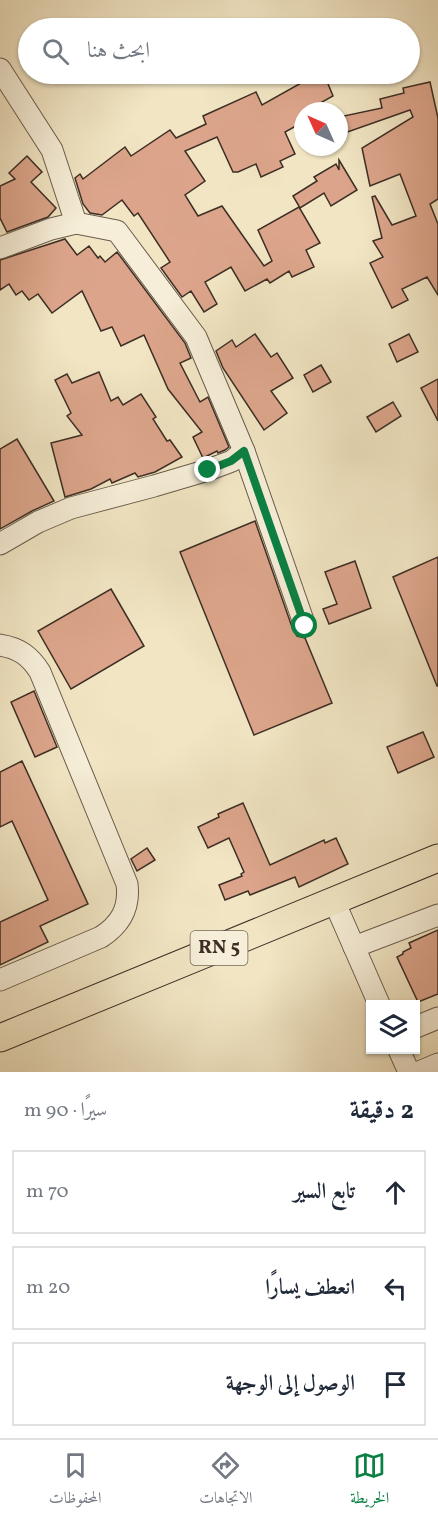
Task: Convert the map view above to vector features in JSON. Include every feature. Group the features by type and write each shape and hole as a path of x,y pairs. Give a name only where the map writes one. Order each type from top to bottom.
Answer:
{"main road":[{"name":"RN 5","path":"0,1038 438,858"}],"street":[{"path":"1,73 52,150 76,223"},
{"path":"0,248 51,229 76,223 117,231 196,337 244,451 305,626"},
{"path":"0,544 38,522 71,508 208,470 231,461 244,451"},
{"path":"0,645 11,647 28,656 40,672 127,884 128,893 125,911 109,932 0,980"},
{"path":"334,901 377,1000"},
{"path":"354,947 438,915"},
{"path":"420,1025 438,1018"},
{"path":"401,1054 408,1072"},
{"path":"419,1072 438,1064"}],"building":[{"path":"430,82 438,118 438,199 430,204 438,224 438,295 427,277 402,289 408,300 392,308 370,263 383,257 373,241 382,238 372,197 375,196 392,225 416,216 400,174 370,186 362,148 413,117 410,110 348,132 348,115 382,108 380,99 404,93 403,88"},
{"path":"299,84 328,84 333,96 322,102 294,102 294,127 285,132 294,154 280,161 283,167 261,177 256,164 233,172 217,137 185,151 205,181 185,195 198,216 222,206 264,266 272,261 258,230 299,207 320,243 306,250 314,267 292,277 289,271 270,283 267,279 245,291 231,267 205,282 217,304 204,312 191,291 182,297 161,268 170,262 138,213 134,216 122,200 102,215 90,213 83,204 75,178 80,174 83,179 125,147 131,156 170,130 176,138 206,124 203,116 256,92 262,105"},
{"path":"27,156 42,172 31,182 56,208 48,217 7,232 0,218 0,186 15,179 9,173"},
{"path":"339,160 357,190 331,206 324,193 300,208 293,196 317,181 314,177 336,164 339,170"},
{"path":"65,239 77,255 89,246 98,258 100,256 105,262 117,252 185,343 191,358 180,363 200,402 208,397 229,447 203,458 193,437 202,432 168,389 144,335 121,346 112,327 101,331 82,291 52,313 38,294 29,300 22,291 16,295 9,284 0,290 0,260"},
{"path":"255,334 271,357 277,353 293,378 271,391 287,413 264,430 223,368 216,351 232,340 236,347"},
{"path":"409,334 418,352 397,362 389,344"},
{"path":"321,365 331,382 313,392 304,375"},
{"path":"99,372 111,401 118,397 123,405 141,394 156,417 153,419 167,441 170,440 182,457 155,472 138,477 135,473 112,483 110,479 91,489 65,497 51,443 82,435 67,416 71,413 55,380 67,374 72,383"},
{"path":"438,379 438,421 421,388"},
{"path":"393,402 401,416 376,432 367,417"},
{"path":"17,439 54,501 0,529 0,449"},
{"path":"255,521 293,630 297,636 305,638 332,703 254,735 180,552"},
{"path":"438,557 438,686 437,686 393,577"},
{"path":"355,561 371,608 329,624 323,609 337,604 325,572"},
{"path":"111,589 144,646 71,689 38,631"},
{"path":"34,691 57,747 35,757 11,702"},
{"path":"423,732 434,757 398,773 387,747"},
{"path":"22,761 88,904 40,926 48,942 0,965 0,922 48,900 12,821 0,827 0,772"},
{"path":"243,803 270,865 324,840 325,843 336,838 348,864 299,887 295,877 250,895 248,891 225,900 219,885 242,876 244,872 229,838 208,848 198,827 219,817 218,814"},
{"path":"147,848 155,860 137,871 131,859"},
{"path":"438,930 438,994 420,1001 417,1000 397,957 411,948 409,943"}],"route":[{"path":"208,470 231,461 244,451 305,626"}]}
